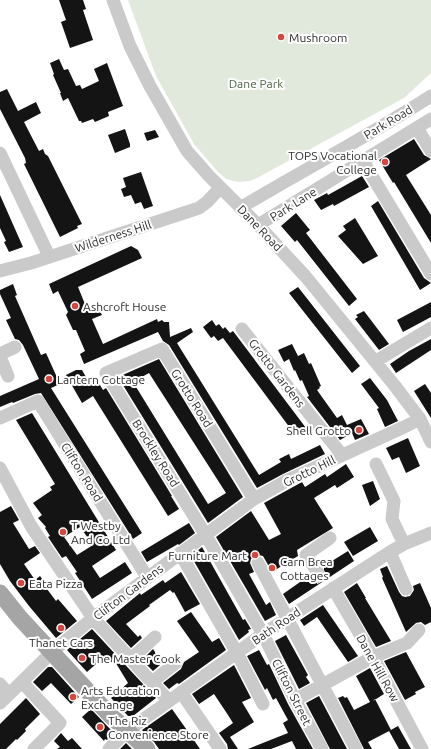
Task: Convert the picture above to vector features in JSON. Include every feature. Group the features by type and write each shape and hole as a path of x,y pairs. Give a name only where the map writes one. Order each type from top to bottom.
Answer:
{"main road":[{"path":"0,593 20,618 109,714 147,749"}],"street":[{"name":"Dane Road","path":"113,0 130,46 150,86 187,150 220,188 258,225 306,277 376,361 420,419 431,442"},
{"name":"Park Road","path":"240,208 261,194 371,132 431,96"},
{"name":"Park Lane","path":"258,225 431,119"},
{"path":"417,128 431,151"},
{"path":"0,153 49,256"},
{"path":"363,161 431,274"},
{"name":"Wilderness Hill","path":"0,271 30,263 199,208 220,188"},
{"path":"376,361 431,328"},
{"name":"Grotto Gardens","path":"242,329 342,455"},
{"path":"8,376 0,355 16,347"},
{"name":"Grotto Road","path":"106,373 162,349 254,499"},
{"name":"Brockley Road","path":"106,373 205,534 263,634"},
{"name":"Clifton Road","path":"0,418 38,401 147,577"},
{"name":"Grotto Hill","path":"205,534 254,499 286,481 420,419"},
{"path":"376,464 394,501 392,519 404,544"},
{"path":"0,468 31,526 94,618 169,701"},
{"name":"Bath Road","path":"109,749 128,731 287,618 325,583 404,544 431,533"},
{"name":"Clifton Gardens","path":"5,699 52,652 147,577 205,534"},
{"name":"Dane Hill Row","path":"330,538 306,555 373,657 422,749"},
{"path":"390,552 406,589"},
{"path":"180,553 237,653 262,704"},
{"path":"258,563 356,749"},
{"path":"295,700 373,657 407,643 419,630"},
{"name":"Clifton Street","path":"263,634 295,700 322,749"},
{"path":"132,659 155,637"},
{"path":"152,682 176,663"},
{"path":"22,682 60,723 34,749"},
{"path":"0,684 5,699"},
{"path":"181,692 220,749"}],"green space":[{"name":"Dane Park","path":"128,0 431,0 431,73 404,98 257,178 250,181 238,182 226,179 194,144 156,76"}],"building":[{"path":"59,0 83,0 86,9 83,10 93,40 70,48 61,22 66,20"},
{"path":"59,59 64,70 68,69 76,86 80,85 82,89 99,81 94,69 107,63 123,106 108,112 109,116 95,122 93,119 82,123 79,121 68,98 63,101 53,75 54,74 50,63"},
{"path":"7,89 18,111 36,102 41,113 24,122 39,151 43,149 45,154 48,156 82,224 77,226 78,228 60,237 24,164 26,163 25,158 0,109 0,92"},
{"path":"125,129 130,147 115,153 108,135"},
{"path":"155,130 159,137 147,141 144,133"},
{"path":"414,139 424,155 431,159 406,175 431,215 431,243 379,160"},
{"path":"141,172 153,206 144,209 141,202 135,204 131,195 124,197 121,189 126,187 123,178"},
{"path":"362,176 369,187 334,206 333,204 321,210 314,200 327,193 328,195"},
{"path":"0,195 23,247 9,252 0,228"},
{"path":"378,201 424,278 431,283 420,290 371,206"},
{"path":"296,213 310,230 306,233 357,299 349,306 297,240 295,242 281,226"},
{"path":"355,218 378,256 363,264 338,236 346,230 343,226"},
{"path":"131,246 138,250 142,258 78,287 87,309 96,304 102,315 92,319 103,344 157,319 158,322 162,320 164,322 169,322 170,337 191,328 193,332 177,343 259,475 281,462 279,459 289,454 291,459 320,445 325,454 257,488 169,345 163,341 158,332 84,364 80,354 85,351 76,330 73,330 66,315 68,312 58,291 53,294 49,284"},
{"path":"13,284 17,295 15,296 41,355 46,353 60,384 51,388 142,533 133,539 41,393 0,407 0,396 39,379 23,345 19,340 15,339 6,320 11,318 0,294 0,290"},
{"path":"298,287 360,366 352,373 289,293"},
{"path":"431,302 431,317 403,332 397,320"},
{"path":"364,311 389,344 379,350 355,319 358,317 356,315"},
{"path":"212,320 216,326 219,324 223,329 225,327 230,333 233,331 306,428 296,436 223,338 218,341 214,336 211,338 203,327"},
{"path":"431,339 431,350 396,373 390,364 409,351"},
{"path":"292,344 298,356 304,353 309,364 311,363 321,386 317,390 337,418 342,415 347,425 361,419 369,434 355,440 352,433 340,440 307,397 309,396 302,380 300,381 289,359 284,362 278,350"},
{"path":"159,359 243,497 208,523 118,377","holes":["149,373 226,493 208,504 133,382"]},
{"path":"76,370 82,370 90,384 97,380 103,390 106,388 179,509 168,516 93,396 82,403 66,375"},
{"path":"370,378 387,400 398,421 385,427 377,409 379,408 361,384"},
{"path":"425,384 431,393 431,418 414,391"},
{"path":"32,413 116,550 92,566 100,578 125,562 132,573 92,599 75,573 77,572 66,556 62,558 48,537 50,536 45,528 46,527 38,518 42,515 33,503 52,490 50,487 55,484 16,420","holes":["80,527 93,545 77,555 64,537"]},
{"path":"408,438 420,466 406,473 399,457 392,460 386,448"},
{"path":"346,464 354,477 337,488 335,485 314,498 333,528 297,550 298,556 272,572 263,556 254,556 251,559 250,563 254,572 249,574 266,605 270,602 276,615 265,621 216,537 251,511 269,540 281,534 264,503 302,482 305,487 325,474 327,477"},
{"path":"373,481 380,499 370,506 362,485"},
{"path":"11,506 19,520 13,523 29,549 35,546 40,553 24,564 35,580 40,576 46,584 44,585 56,601 58,599 77,621 56,638 10,581 0,564 0,512"},
{"path":"189,523 195,533 179,545 178,544 147,562 141,552"},
{"path":"370,527 378,541 353,556 344,542"},
{"path":"202,547 243,620 245,619 251,629 248,630 249,632 239,640 191,556"},
{"path":"348,551 354,561 289,604 283,594 310,575 314,578 321,578 324,574 324,566"},
{"path":"387,566 402,596 410,596 414,590 413,586 420,583 431,608 431,622 425,625 421,622 416,623 406,632 382,578 380,569"},
{"path":"181,572 200,604 185,612 174,592 173,593 170,590 126,624 138,637 140,635 142,638 131,648 106,621 140,593 141,595 163,580 165,583"},
{"path":"357,583 391,641 376,647 344,592"},
{"path":"323,605 358,656 348,662 317,617 304,626 300,620"},
{"path":"191,612 212,642 219,638 226,650 179,684 177,683 169,689 163,683 181,669 184,662 199,652 177,621"},
{"path":"92,629 156,698 133,716 128,716 111,698 128,683 114,660 110,663 105,656 87,672 67,650"},
{"path":"286,635 308,675 306,677 310,683 299,689 275,641"},
{"path":"153,649 159,658 157,661 160,665 153,671 142,660"},
{"path":"259,650 267,665 269,664 288,704 313,749 296,749 292,741 271,749 248,749 288,733 283,723 288,720 276,698 273,700 267,688 265,690 247,656"},
{"path":"406,652 425,687 415,692 416,694 405,700 384,661"},
{"path":"234,665 251,698 242,702 254,722 230,737 238,749 228,749 227,744 219,733 233,723 228,715 214,694 199,704 192,694"},
{"path":"48,667 52,667 79,697 71,704 51,683 42,691 33,682"},
{"path":"370,668 384,694 375,700 391,730 368,742 372,749 364,749 338,698 343,696 345,698 347,697 354,710 370,702 356,676"},
{"path":"319,696 347,749 330,749 306,703"},
{"path":"26,698 40,714 25,729 26,731 17,740 16,739 6,749 0,749 0,724"},
{"name":"The Riz Convenience Store","path":"91,709 111,730 112,734 107,740 105,739 104,741 82,717"},
{"path":"172,709 200,749 159,749 142,730"},
{"path":"398,726 411,749 399,749 389,731"},
{"path":"61,733 68,741 72,738 82,749 57,749 60,747 54,741"},
{"path":"126,743 132,749 120,749"}],"tunnel":[{"path":"317,571 323,581"}],"place":[{"name":"Mushroom","path":"281,37"},
{"name":"TOPS Vocational College","path":"385,162"},
{"name":"Ashcroft House","path":"75,306"},
{"name":"Lantern Cottage","path":"49,379"},
{"name":"Shell Grotto","path":"359,430"},
{"name":"T Westby And Co Ltd","path":"63,532"},
{"name":"Furniture Mart","path":"255,555"},
{"name":"Carn Brea Cottages","path":"272,568"},
{"name":"Eata Pizza","path":"21,583"},
{"name":"Thanet Cars","path":"61,628"},
{"name":"The Master Cook","path":"82,658"},
{"name":"Arts Education Exchange","path":"73,697"},
{"name":"The Riz Convenience Store","path":"100,727"}]}
